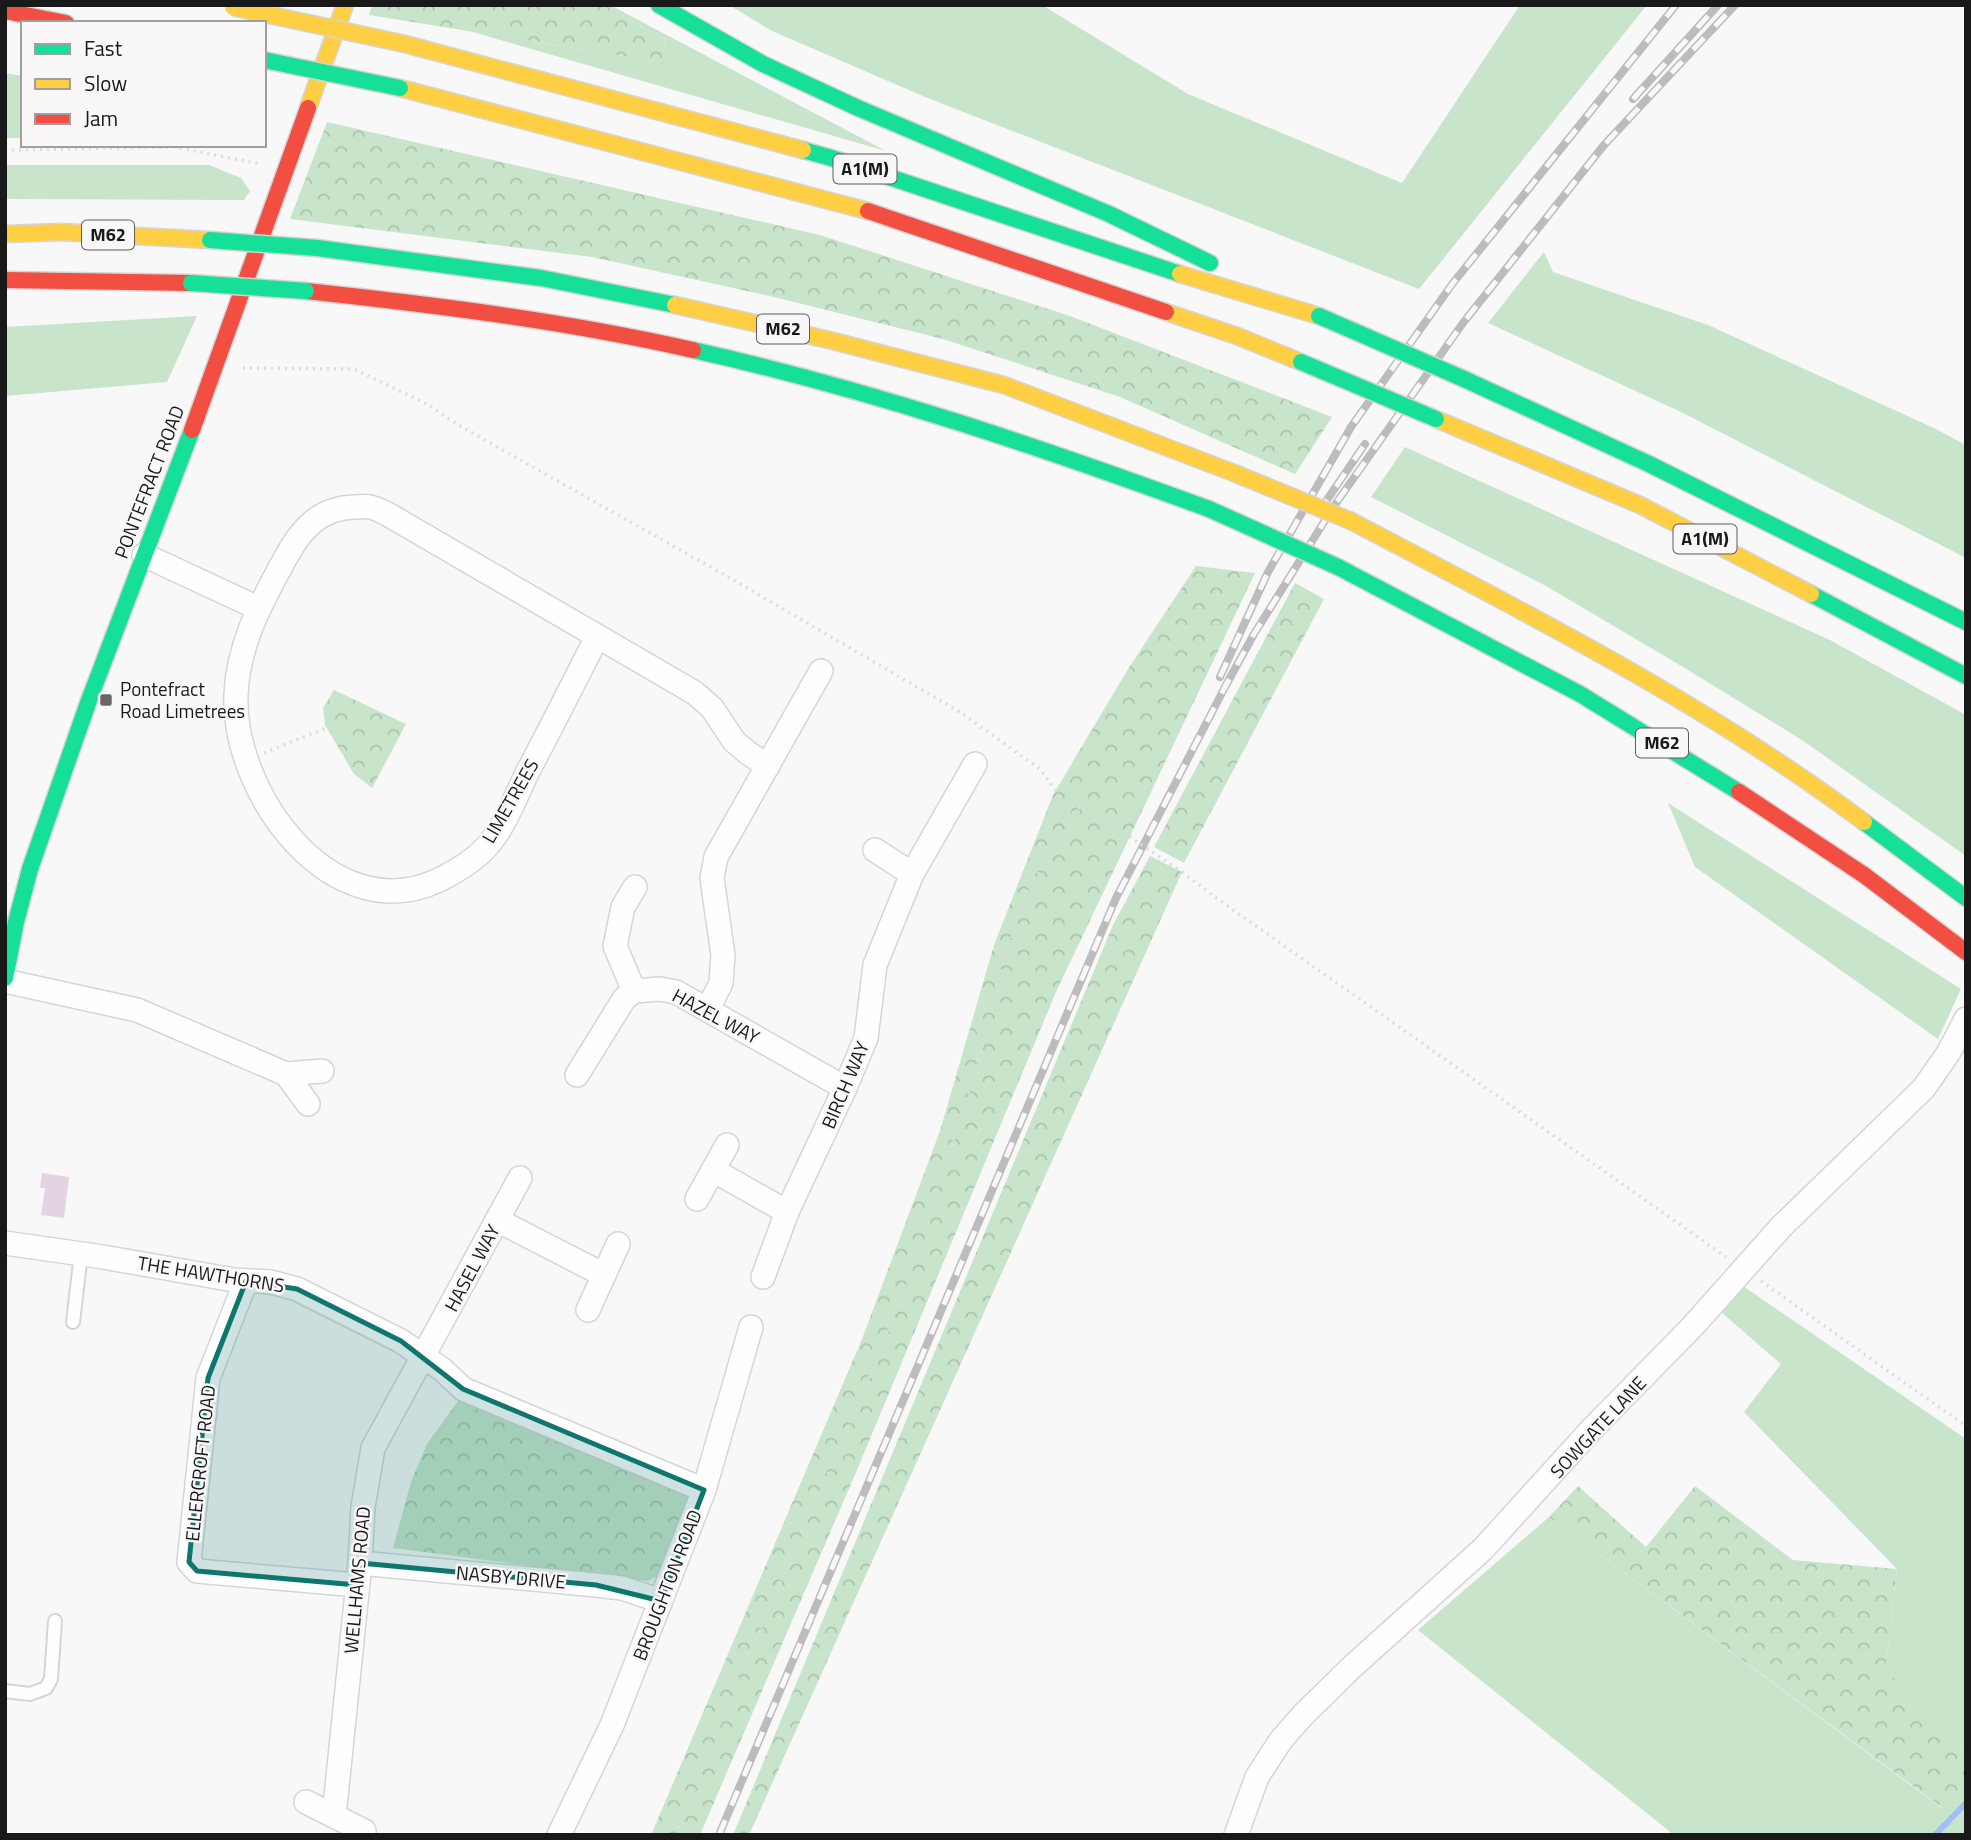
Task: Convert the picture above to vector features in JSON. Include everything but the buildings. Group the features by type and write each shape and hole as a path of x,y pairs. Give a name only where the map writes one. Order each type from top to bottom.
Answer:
{"main road":[{"name":"PONTEFRACT ROAD","path":"5,979 30,869 88,703 215,366 345,5"},
{"path":"659,5 763,64 858,108 1110,214 1319,316"},
{"name":"A1(M)","path":"229,6 405,44 835,159 1231,291 1319,316 1649,464 1966,622"},
{"path":"5,11 56,21"},
{"name":"A1(M)","path":"266,60 400,88 847,204 1237,336 1640,505 1966,676"},
{"name":"M62","path":"5,234 62,232 317,248 541,278 635,296 829,340 1003,385 1234,473 1351,521 1577,640 1811,782 1966,898"},
{"name":"M62","path":"5,280 191,283 306,291 528,318 646,340 792,374 913,407 1030,445 1209,509 1338,567 1580,694 1713,774 1864,875 1966,952"}],"street":[{"name":"LIMETREES","path":"597,637 490,843 456,872 430,884 410,890 388,892 365,888 326,868 305,852 276,822 256,786 240,740 236,697 238,669 244,643 258,608 292,545 307,526 323,513 345,507 370,506 695,693 712,708 734,741 768,766"},
{"path":"144,555 258,608"},
{"path":"708,1009 721,983 723,955 712,878 716,857 821,671"},
{"name":"BIRCH WAY","path":"763,1277 788,1212 866,1038 875,965 912,874 975,765"},
{"path":"875,850 912,874"},
{"path":"577,1074 624,999 634,991 615,946 623,907 635,887"},
{"path":"5,979 137,1010 286,1074 321,1071"},
{"name":"HAZEL WAY","path":"634,991 660,989 676,992 845,1088"},
{"name":"SOWGATE LANE","path":"1236,1835 1257,1777 1281,1740 1303,1715 1483,1549 1591,1430 1693,1326 1742,1268 1829,1179 1924,1088 1949,1052 1966,1019"},
{"path":"286,1074 307,1104"},
{"path":"696,1199 727,1145"},
{"path":"713,1170 788,1212"},
{"name":"HASEL WAY","path":"424,1357 520,1178"},
{"path":"497,1220 604,1275"},
{"name":"THE HAWTHORNS","path":"5,1243 246,1281 271,1282 297,1289 401,1341 443,1370 463,1389 704,1490"},
{"path":"588,1310 618,1244"},
{"name":"ELLERCROFT ROAD","path":"246,1281 208,1378 189,1562 197,1571 359,1574"},
{"name":"BROUGHTON ROAD","path":"559,1835 612,1725 704,1490 751,1327"},
{"name":"WELLHAMS ROAD","path":"334,1816 359,1574 363,1507 373,1448 424,1357"},
{"name":"NASBY DRIVE","path":"359,1574 596,1585 622,1588 660,1601"},
{"path":"306,1802 364,1830"}],"lane":[{"path":"73,1322 81,1254"},
{"path":"5,1691 30,1694 47,1688 51,1679 55,1621"}],"path":[{"path":"5,150 175,147 286,169"},
{"path":"215,366 354,369 427,404 460,426 730,578 960,712 1040,769 1072,813"},
{"path":"246,760 326,728"},
{"path":"675,1835 743,1667 872,1372 906,1282 982,1047 1016,921 1060,829 1079,808 1106,821 1182,872 1966,1426"}],"highlighted area":[{"path":"246,1281 297,1289 401,1341 463,1389 704,1490 661,1601 596,1585 360,1563 357,1585 197,1571 189,1562 208,1378"}],"green space":[{"path":"372,5 604,5 666,40 661,62 369,15"},
{"path":"604,5 610,5 886,151 469,31 661,62 666,40"},
{"path":"729,5 1042,5 1188,94 1402,183 1520,5 1647,5 1419,289 925,97 772,31"},
{"path":"5,73 21,76 21,138 5,138"},
{"path":"327,122 820,235 1070,316 1332,417 1295,474 1120,397 943,339 774,297 592,257 290,219"},
{"path":"5,165 209,165 241,178 250,191 244,200 5,199"},
{"path":"1544,252 1553,272 1708,325 1966,445 1966,558 1681,412 1488,323"},
{"path":"197,316 167,382 5,396 5,327"},
{"path":"1405,447 1830,640 1966,715 1966,856 1802,740 1683,667 1546,586 1371,497"},
{"path":"1196,566 1255,573 1056,992 857,1470 700,1835 651,1835 862,1339 940,1131 994,945 1053,795 1128,669"},
{"path":"1295,583 1324,599 1184,863 1154,847"},
{"path":"334,690 406,724 372,788 354,774 325,725 323,708"},
{"path":"1668,803 1961,989 1938,1039 1695,867"},
{"path":"1150,856 1182,872 749,1835 733,1835 1113,925"},
{"path":"1743,1286 1966,1439 1966,1749 1909,1705 1886,1664 1897,1569 1744,1412 1781,1364 1721,1312"},
{"path":"461,1397 690,1496 657,1576 648,1581 393,1548 411,1482 427,1444"},
{"path":"1578,1486 1646,1547 1695,1486 1793,1560 1897,1569 1886,1664 1909,1705 1966,1749 1966,1787 1944,1809 1549,1517"},
{"path":"1549,1517 1943,1809 1966,1787 1966,1835 1674,1835 1418,1630"}],"waterway":[{"path":"1935,1835 1966,1803"}],"railway":[{"path":"1220,677 1268,572 1351,427 1453,283 1676,5"},
{"path":"1633,99 1718,5"},
{"path":"719,1835 1116,898 1254,634 1334,506 1463,323 1604,145 1735,5"},
{"path":"1318,513 1365,444"}],"traffic: fast":[{"path":"659,5 763,64 858,108 1109,214 1210,263"},
{"path":"266,60 400,88"},
{"path":"803,150 1180,274"},
{"path":"210,240 317,248"},
{"path":"317,248 541,278 675,305"},
{"path":"191,283 306,291"},
{"path":"1319,316 1464,379"},
{"path":"693,350 890,401 1081,463 1209,509"},
{"path":"1301,362 1436,419"},
{"path":"1464,379 1649,464 1966,622"},
{"path":"5,978 30,869 88,703 192,430"},
{"path":"1209,509 1338,567"},
{"path":"1338,567 1580,694 1739,792"},
{"path":"1811,594 1966,676"},
{"path":"1864,822 1966,898"}],"traffic: slow":[{"path":"308,108 345,5"},
{"path":"233,7 405,44"},
{"path":"405,44 803,150"},
{"path":"400,88 868,211"},
{"path":"5,234 62,232 210,240"},
{"path":"1180,274 1319,316"},
{"path":"675,305 829,340 1004,385 1234,473"},
{"path":"1166,312 1237,336 1301,362"},
{"path":"1436,419 1640,505 1811,594"},
{"path":"1234,473 1351,521"},
{"path":"1351,521 1614,661 1741,738 1864,822"}],"traffic: jam":[{"path":"5,11 56,21"},
{"path":"192,430 308,108"},
{"path":"868,211 1166,312"},
{"path":"5,280 191,283"},
{"path":"306,291 500,315 693,350"},
{"path":"1739,792 1864,875 1966,952"}],"place":[{"name":"Pontefract Road Limetrees","path":"106,700"}]}
